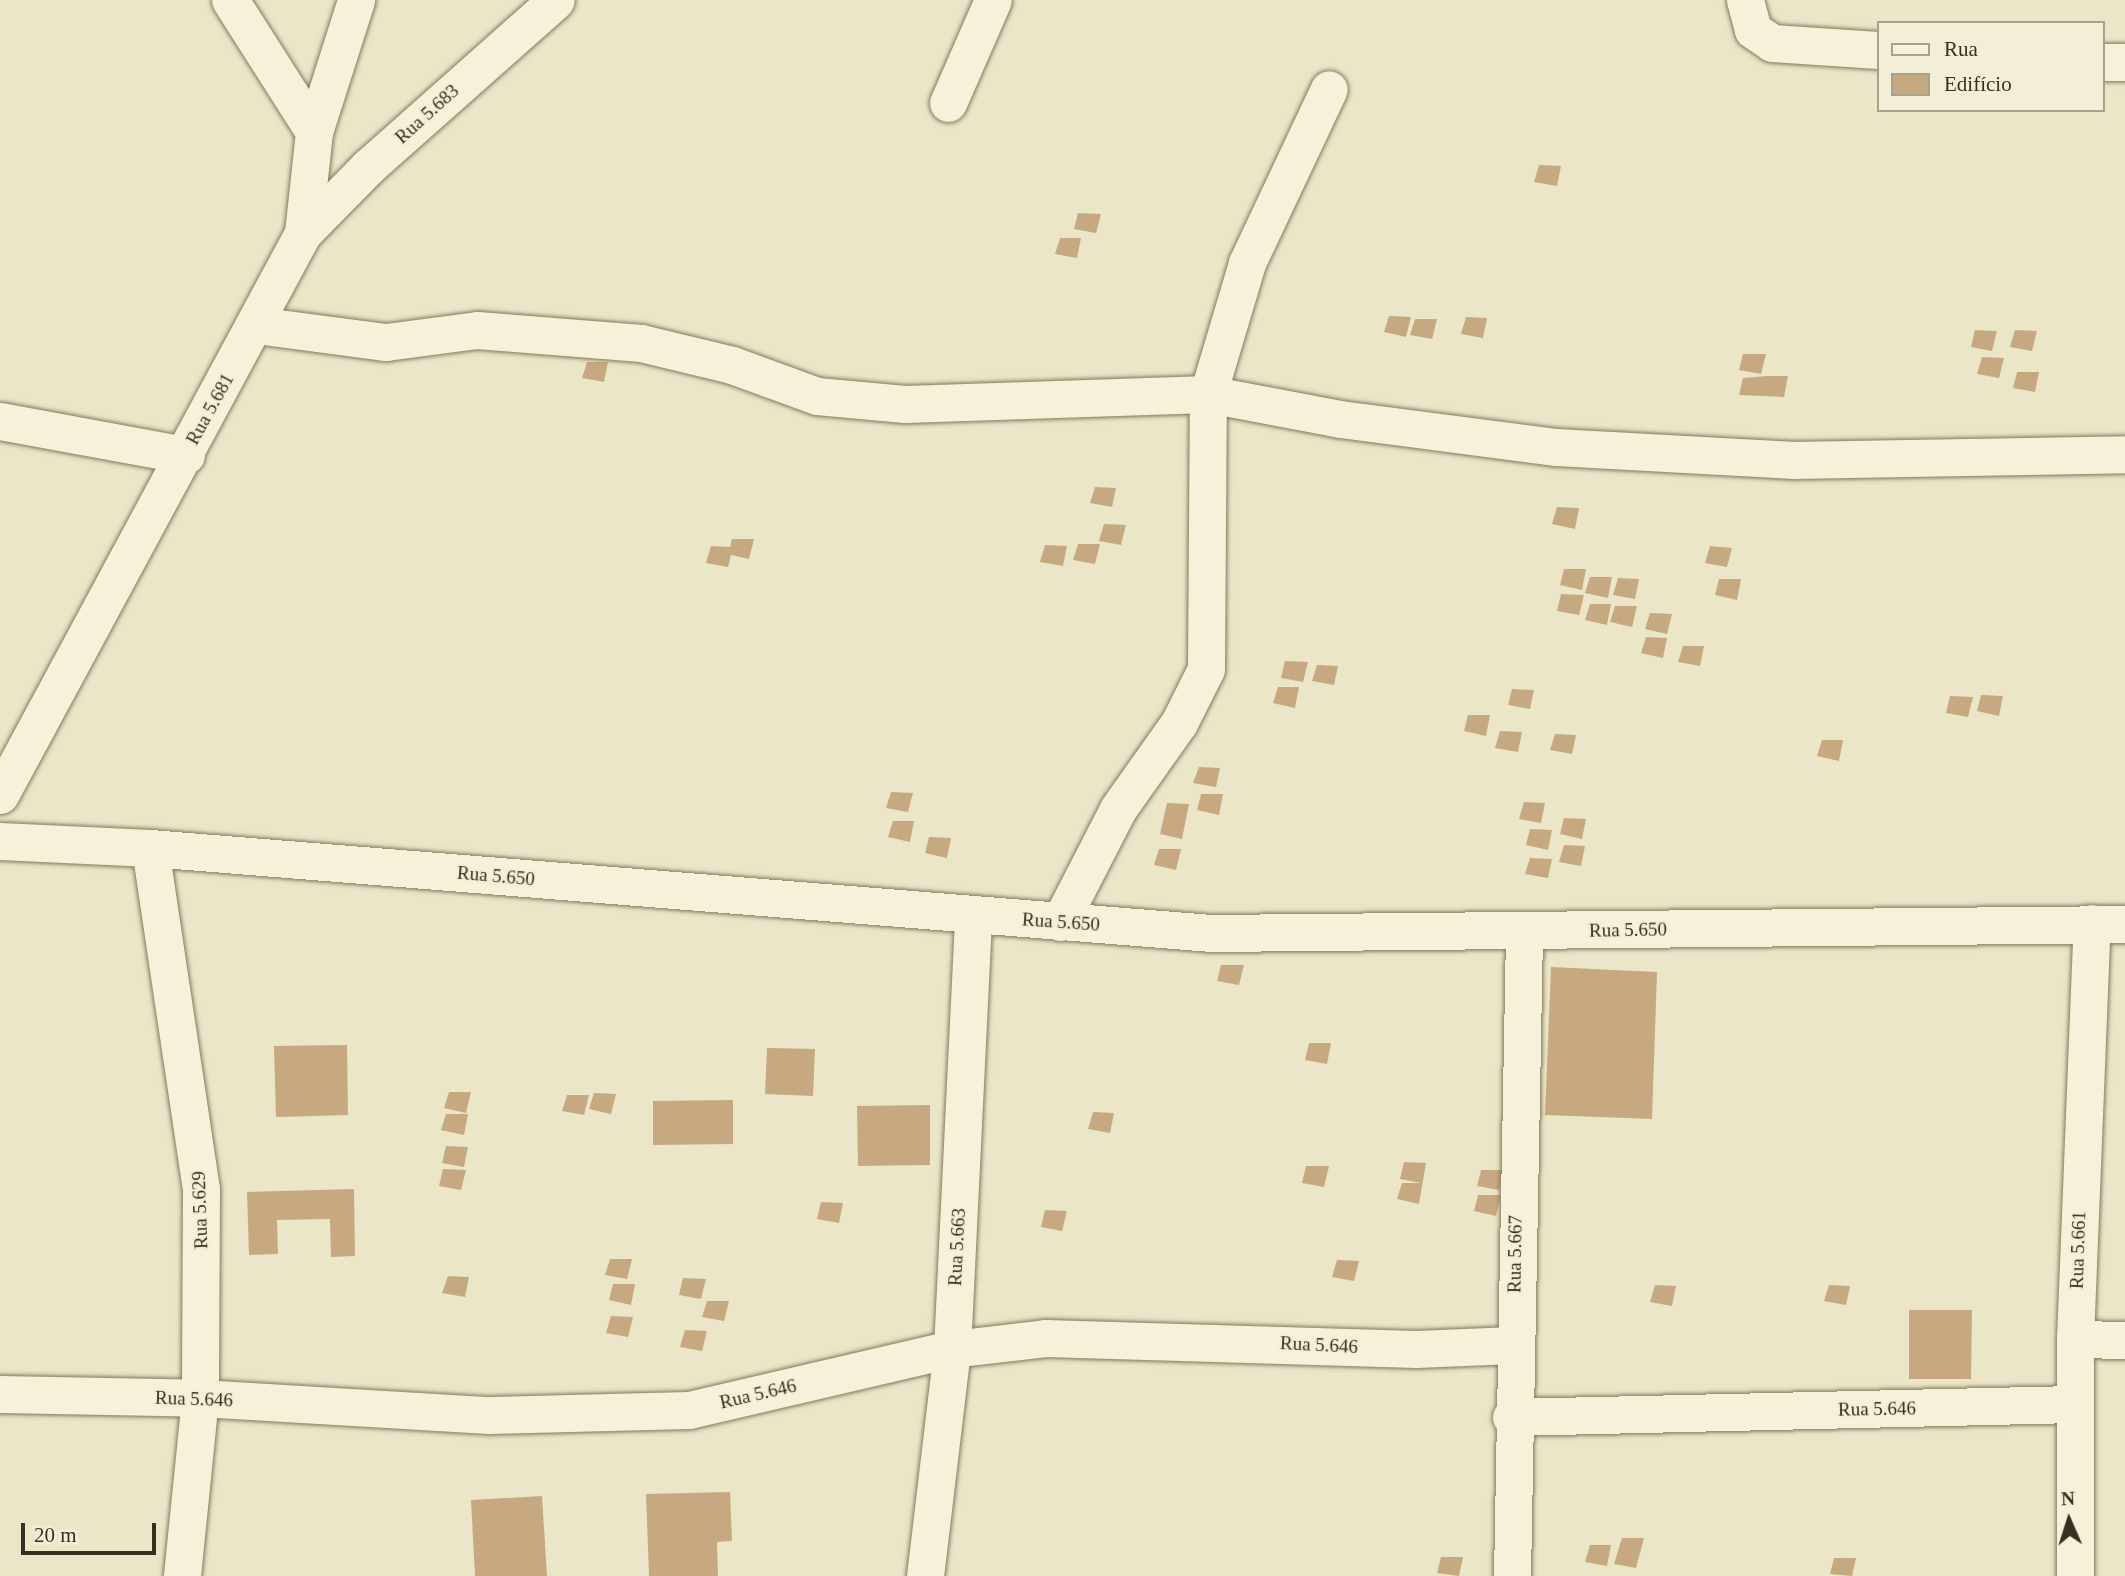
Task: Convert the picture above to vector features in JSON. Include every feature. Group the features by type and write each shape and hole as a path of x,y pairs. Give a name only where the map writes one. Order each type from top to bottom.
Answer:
{"street":[{"path":"230,0 314,132"},
{"name":"Rua 5.681","path":"0,795 186,455 303,233 314,132 356,0"},
{"name":"Rua 5.683","path":"303,233 368,167 556,0"},
{"path":"948,103 993,0"},
{"path":"1745,0 1753,30 1772,43 1876,50"},
{"path":"2104,62 2125,62"},
{"path":"1060,922 1118,809 1179,723 1206,669 1208,394 1247,263 1329,89"},
{"path":"256,325 386,342 477,330 629,341 732,365 817,396 905,404 1208,394 1340,419 1556,447 1795,460 2125,454"},
{"path":"0,421 186,455"},
{"name":"Rua 5.650","path":"0,841 150,848 1210,933 1524,932 2108,924"},
{"name":"Rua 5.629","path":"150,848 201,1189 200,1398 182,1576"},
{"name":"Rua 5.663","path":"925,1576 952,1349 973,916"},
{"name":"Rua 5.661","path":"2075,1576 2075,1339 2108,924"},
{"name":"Rua 5.667","path":"1512,1576 1511,1417 1524,932"},
{"name":"Rua 5.646","path":"0,1394 200,1398 489,1416 689,1410 952,1349 1045,1338 1416,1349 1513,1345"},
{"path":"2075,1339 2125,1339"},
{"name":"Rua 5.646","path":"1511,1417 2075,1404"}],"building":[{"path":"1539,165 1561,166 1557,186 1534,182"},
{"path":"1078,213 1101,214 1096,233 1074,229"},
{"path":"1060,238 1081,238 1077,258 1055,254"},
{"path":"1389,316 1411,317 1406,337 1384,332"},
{"path":"1466,317 1487,318 1483,338 1461,334"},
{"path":"1415,319 1437,319 1432,339 1410,335"},
{"path":"1975,330 1997,331 1992,351 1971,347"},
{"path":"2015,330 2037,331 2032,351 2010,347"},
{"path":"1743,354 1766,354 1761,374 1739,370"},
{"path":"1982,357 2004,358 1999,378 1977,374"},
{"path":"587,362 608,362 604,382 582,378"},
{"path":"2017,372 2039,372 2035,392 2013,388"},
{"path":"1788,376 1784,397 1739,395 1743,378"},
{"path":"1095,487 1116,488 1112,507 1090,503"},
{"path":"1557,507 1579,508 1575,529 1552,524"},
{"path":"1104,524 1126,525 1121,545 1099,541"},
{"path":"732,539 754,539 749,559 731,555 728,567 706,563 711,546 730,547"},
{"path":"1078,544 1100,544 1095,564 1073,560"},
{"path":"1045,545 1067,546 1063,566 1040,562"},
{"path":"1710,546 1732,548 1727,567 1705,563"},
{"path":"1564,569 1586,569 1582,590 1560,585"},
{"path":"1590,577 1612,577 1608,598 1585,593"},
{"path":"1618,578 1639,579 1635,599 1613,595"},
{"path":"1719,579 1741,579 1737,600 1715,595"},
{"path":"1561,594 1584,595 1579,615 1557,611"},
{"path":"1590,604 1611,604 1607,625 1585,620"},
{"path":"1615,606 1637,606 1632,627 1610,622"},
{"path":"1650,613 1672,614 1667,634 1645,629"},
{"path":"1646,637 1667,638 1663,658 1641,653"},
{"path":"1683,646 1704,646 1700,666 1678,662"},
{"path":"1285,661 1308,662 1303,682 1281,678"},
{"path":"1317,665 1338,666 1334,685 1312,681"},
{"path":"1278,687 1299,687 1295,708 1273,703"},
{"path":"1512,689 1534,690 1530,709 1508,705"},
{"path":"1981,695 2003,696 1999,716 1977,711"},
{"path":"1950,696 1973,697 1968,717 1946,713"},
{"path":"1468,715 1490,715 1486,736 1464,731"},
{"path":"1500,731 1522,732 1518,752 1495,748"},
{"path":"1555,734 1576,735 1572,754 1550,750"},
{"path":"1822,740 1843,740 1839,761 1817,756"},
{"path":"1199,767 1220,768 1216,787 1193,783"},
{"path":"891,792 913,793 908,812 886,808"},
{"path":"1201,794 1223,794 1219,815 1197,810"},
{"path":"1524,802 1545,803 1541,823 1519,819"},
{"path":"1167,803 1189,804 1182,839 1160,834"},
{"path":"1564,818 1586,819 1582,839 1560,834"},
{"path":"893,821 914,821 910,842 888,837"},
{"path":"1530,829 1552,830 1548,850 1526,845"},
{"path":"929,837 951,838 947,858 925,853"},
{"path":"1564,845 1585,846 1581,866 1559,862"},
{"path":"1159,849 1181,849 1176,870 1154,865"},
{"path":"1530,858 1552,859 1548,878 1525,874"},
{"path":"1221,965 1244,965 1239,985 1217,981"},
{"path":"1551,967 1657,972 1652,1119 1545,1115"},
{"path":"1309,1043 1331,1043 1327,1064 1305,1060"},
{"path":"347,1045 348,1115 276,1117 274,1046"},
{"path":"767,1048 815,1049 813,1096 765,1094"},
{"path":"449,1092 471,1092 466,1113 444,1108"},
{"path":"594,1093 616,1094 611,1114 589,1109"},
{"path":"567,1095 589,1095 584,1115 562,1111"},
{"path":"733,1100 733,1144 653,1145 653,1101"},
{"path":"930,1105 930,1165 858,1166 857,1106"},
{"path":"1093,1112 1114,1113 1110,1133 1088,1129"},
{"path":"446,1114 468,1114 464,1135 441,1130"},
{"path":"446,1146 468,1147 464,1167 442,1163"},
{"path":"1404,1162 1426,1163 1419,1204 1397,1199 1402,1183 1421,1183 1400,1179"},
{"path":"1306,1166 1329,1166 1324,1187 1302,1183"},
{"path":"443,1169 466,1170 461,1190 439,1186"},
{"path":"1481,1170 1503,1170 1499,1190 1477,1186"},
{"path":"354,1189 355,1256 331,1257 330,1219 277,1220 278,1254 249,1255 247,1192"},
{"path":"1478,1195 1501,1195 1496,1216 1474,1211"},
{"path":"821,1202 843,1203 839,1223 817,1219"},
{"path":"1045,1210 1067,1211 1062,1231 1041,1227"},
{"path":"610,1259 632,1259 627,1279 605,1275"},
{"path":"1337,1260 1359,1261 1354,1281 1332,1277"},
{"path":"448,1276 469,1277 465,1297 442,1293"},
{"path":"683,1278 706,1279 701,1299 679,1295"},
{"path":"613,1284 635,1284 631,1305 609,1300"},
{"path":"1655,1285 1676,1286 1672,1306 1650,1302"},
{"path":"1829,1285 1850,1286 1846,1305 1824,1301"},
{"path":"707,1301 729,1301 724,1321 702,1317"},
{"path":"1909,1310 1972,1310 1971,1379 1909,1379"},
{"path":"611,1316 633,1317 628,1337 606,1333"},
{"path":"685,1330 707,1331 702,1351 680,1347"},
{"path":"730,1492 732,1541 717,1542 718,1576 649,1576 646,1494"},
{"path":"542,1496 547,1576 475,1576 471,1500"},
{"path":"1622,1538 1644,1538 1636,1568 1614,1564"},
{"path":"1590,1545 1611,1545 1607,1566 1585,1562"},
{"path":"1441,1557 1463,1557 1459,1576 1437,1573"},
{"path":"1834,1558 1856,1558 1852,1576 1830,1574"}]}
